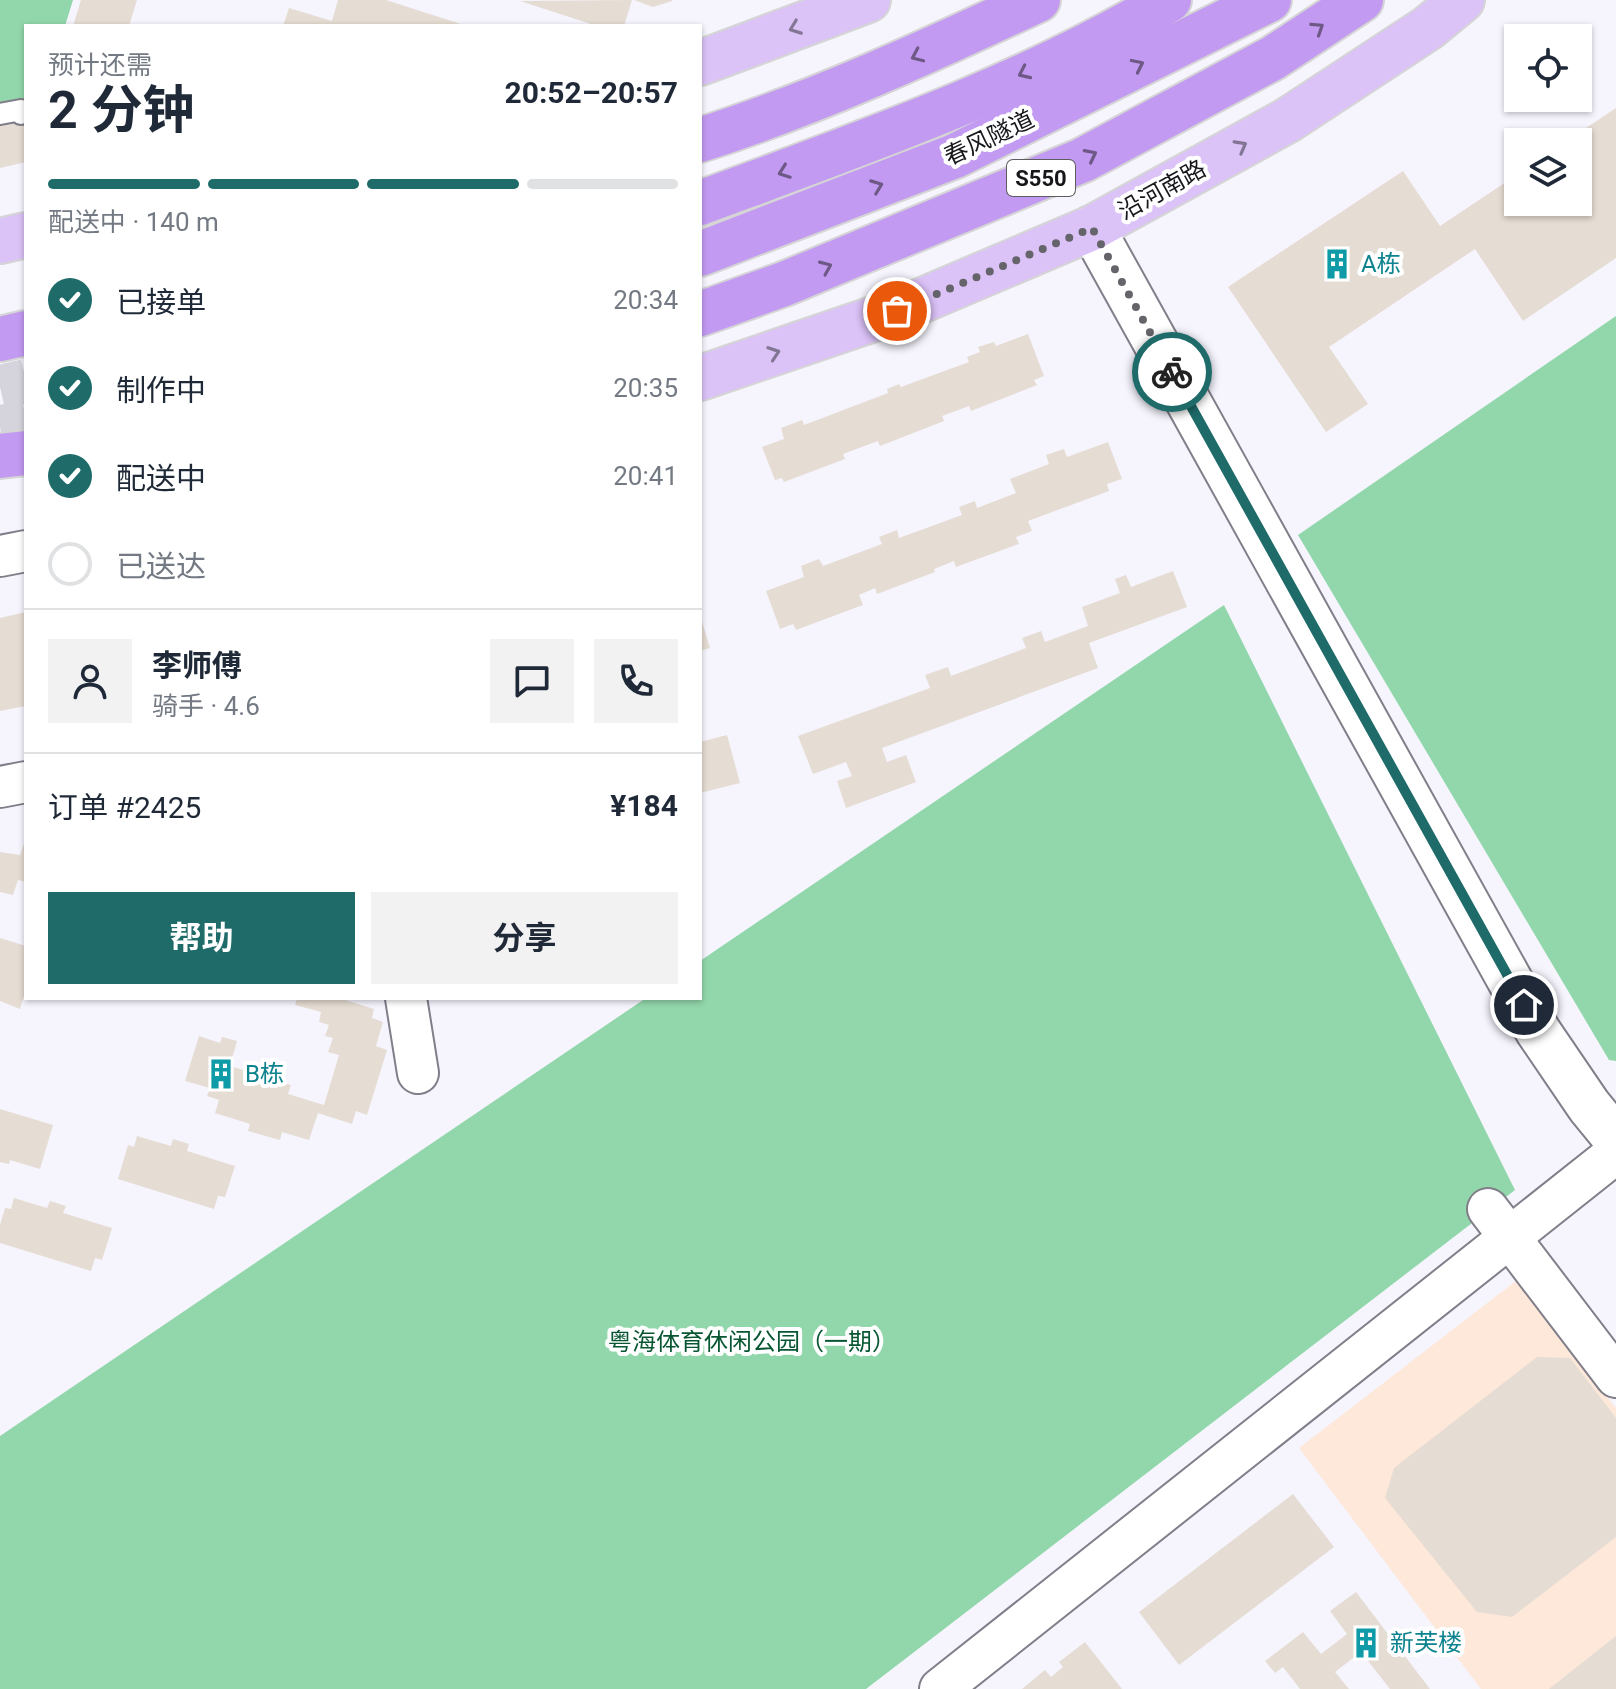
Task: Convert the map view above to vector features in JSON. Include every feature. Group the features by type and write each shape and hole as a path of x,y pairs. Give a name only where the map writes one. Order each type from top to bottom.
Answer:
{"highway":[{"path":"702,139 760,121 914,58 1038,0"},
{"name":"春风隧道","path":"702,202 941,112 1129,24 1169,0"},
{"name":"春风隧道","path":"702,253 955,156 1269,0"},
{"name":"S550","path":"702,313 784,284 1083,160 1273,58 1361,0"},
{"path":"0,339 24,333"},
{"path":"0,456 24,453"}],"main road":[{"path":"702,62 868,0"},
{"name":"沿河南路","path":"702,377 897,311 1092,228 1288,120 1428,28 1462,0"},
{"path":"1092,228 1538,1031 1589,1106 1616,1139"},
{"path":"0,241 24,235"}],"street":[{"path":"0,556 24,551"},
{"path":"0,787 24,782"},
{"path":"406,1000 418,1073"},
{"path":"940,1689 1499,1224 1616,1153"},
{"path":"1499,1224 1616,1377"}],"shaded area":[{"path":"1517,1280 1616,1408 1616,1689 1481,1689 1299,1448"}],"green space":[{"path":"0,0 73,0 66,24 24,24 24,101 0,106"},
{"path":"1616,316 1616,1061 1609,1060 1298,535"},
{"name":"粤海体育休闲公园（一期）","path":"1224,605 1515,1190 866,1689 0,1689 0,1436 643,1000 702,1000 702,960"}],"building":[{"path":"81,0 137,0 130,24 74,24"},
{"path":"338,0 386,0 461,24 284,24 289,8 332,21"},
{"path":"632,0 625,24 591,24 520,1"},
{"path":"634,0 672,0 672,1 653,7"},
{"path":"1616,108 1616,258 1523,321 1475,249 1329,347 1368,404 1326,432 1228,287 1403,171 1440,226 1504,183 1504,216 1592,216 1592,128 1586,128"},
{"path":"24,113 24,162 0,168 0,119"},
{"path":"1028,334 1044,376 1034,380 1037,385 971,411 969,406 942,416 944,421 880,446 878,441 843,454 845,459 784,482 782,478 775,480 762,447 784,439 781,428 802,420 804,425 888,393 887,389 899,384 901,387 969,362 967,357 980,352 978,347 994,342 996,346"},
{"path":"1108,442 1122,479 1107,484 1109,491 1028,521 1032,531 1016,537 1019,544 956,567 954,561 934,569 935,572 877,594 875,588 859,595 863,605 796,630 793,624 780,629 766,591 804,577 801,566 819,559 823,566 882,544 879,537 897,530 899,538 962,515 959,507 975,501 977,508 1016,493 1010,479 1049,464 1046,455 1064,449 1067,457"},
{"path":"1173,571 1187,607 1089,643 1098,668 882,748 887,762 906,755 916,782 846,808 837,781 852,776 846,762 813,774 798,736 930,688 925,675 948,667 951,676 1026,648 1022,638 1041,631 1045,642 1088,626 1082,607 1120,593 1115,579 1126,575 1131,587"},
{"path":"24,612 24,706 0,711 0,618"},
{"path":"702,622 710,648 702,650"},
{"path":"727,735 740,783 702,792 702,741"},
{"path":"24,844 24,882 18,880 13,895 0,892 0,852 20,855"},
{"path":"0,938 24,945 24,996 20,1009 0,1001"},
{"name":"B栋","path":"296,1000 345,1000 374,1009 372,1018 383,1022 376,1046 387,1050 367,1115 356,1111 352,1124 318,1113 309,1140 282,1132 280,1140 248,1131 250,1124 215,1113 219,1100 207,1096 210,1088 185,1081 199,1036 220,1043 222,1037 237,1041 230,1066 291,1085 288,1094 324,1105 339,1055 328,1052 333,1038 325,1036 329,1025 319,1022 321,1012 295,1005"},
{"path":"0,1109 53,1125 40,1169 10,1160 9,1164 0,1162"},
{"path":"137,1136 171,1146 173,1139 189,1144 187,1151 235,1166 225,1197 218,1196 214,1209 118,1179 128,1145 134,1147"},
{"path":"14,1198 47,1208 50,1201 66,1206 63,1213 112,1228 102,1260 95,1258 91,1271 0,1243 0,1225 5,1208 11,1209"},
{"path":"1537,1357 1570,1358 1616,1418 1616,1537 1512,1617 1477,1612 1385,1498 1394,1468"},
{"path":"1293,1494 1334,1547 1179,1665 1139,1612"},
{"name":"新芙楼","path":"1356,1592 1430,1689 1390,1689 1361,1652 1335,1672 1349,1689 1300,1689 1283,1667 1275,1673 1265,1661 1303,1632 1321,1654 1347,1634 1330,1611"},
{"path":"1616,1636 1616,1689 1549,1689"},
{"path":"1085,1642 1122,1689 1022,1689 1045,1670 1051,1677 1063,1667 1059,1662"}],"tunnel":[{"path":"0,387 24,381"},
{"path":"0,427 24,423"}],"way so far":[{"path":"897,311 1092,228 1172,372"}],"place":[{"name":"A栋","path":"1337,264"},
{"name":"B栋","path":"221,1074"},
{"name":"新芙楼","path":"1366,1643"}],"route":[{"path":"1172,372 1524,1005"}]}
